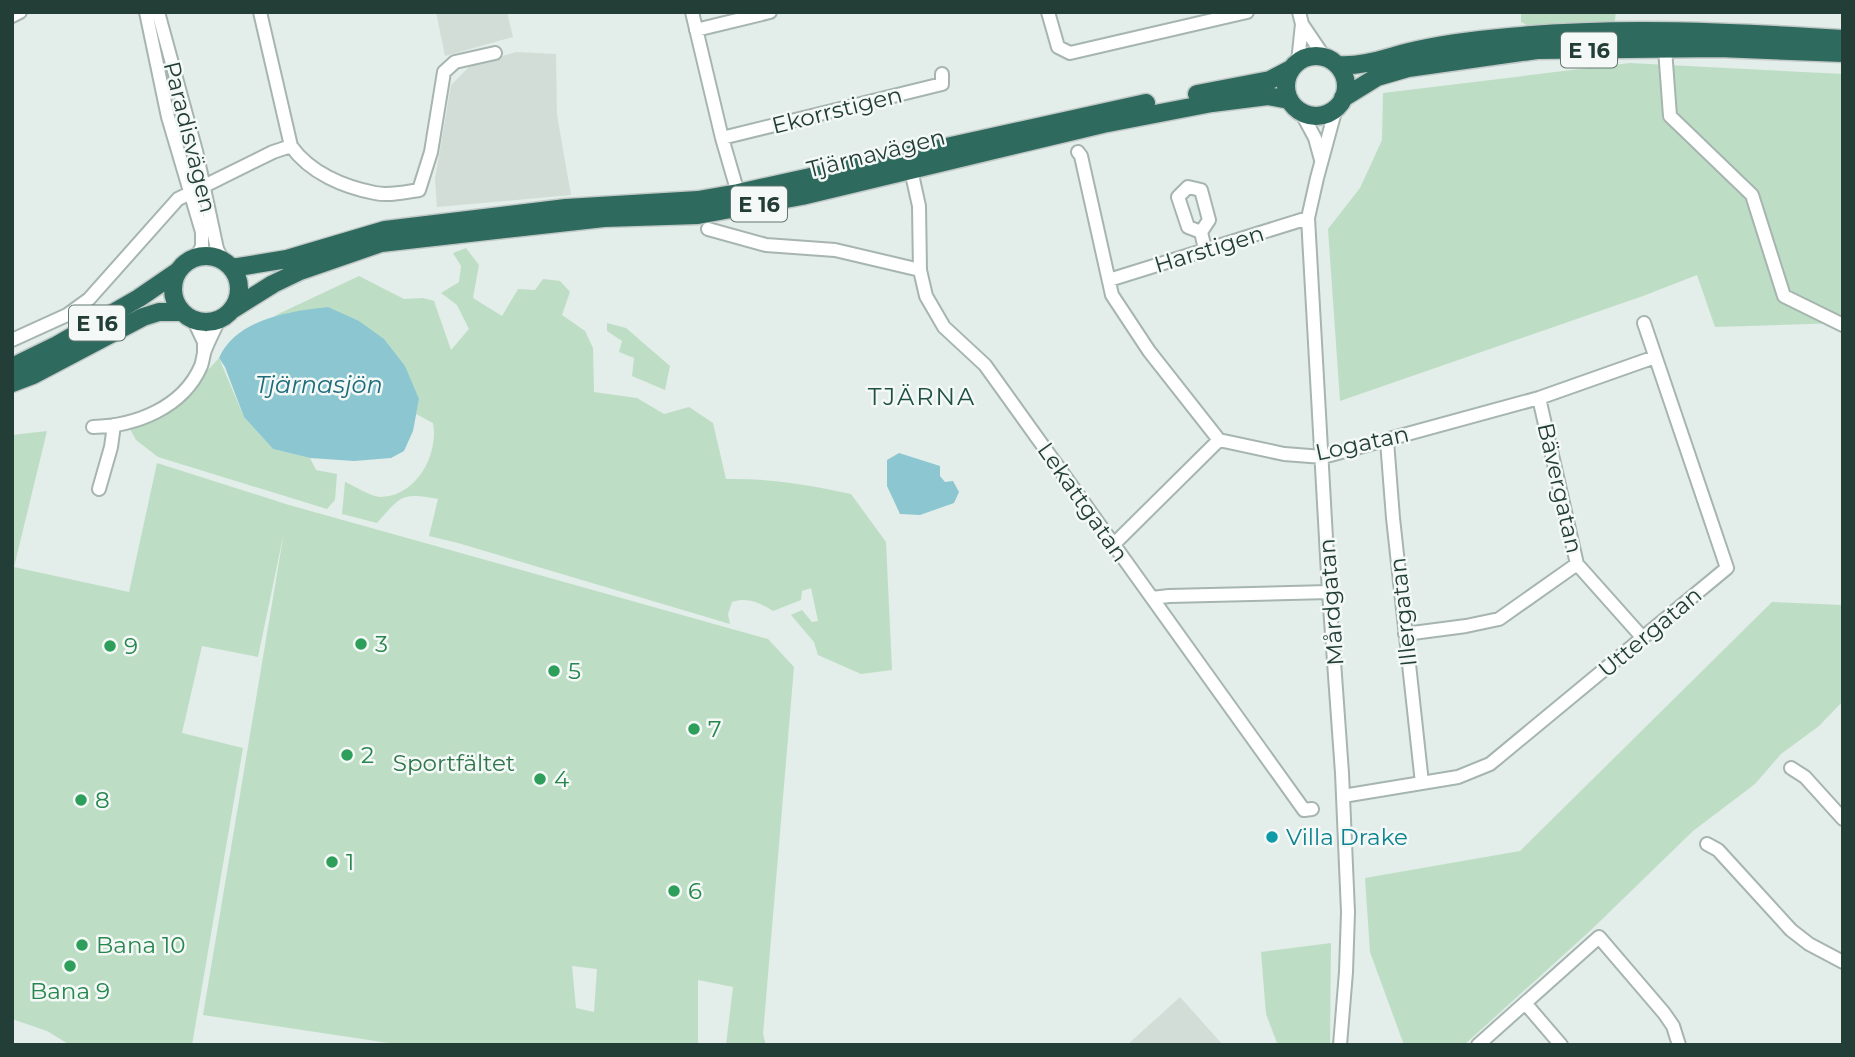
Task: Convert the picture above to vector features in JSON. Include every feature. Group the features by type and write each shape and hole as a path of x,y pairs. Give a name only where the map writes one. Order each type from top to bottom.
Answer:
{"highway":[{"name":"E 16","path":"1295,66 1311,57 1363,65 1462,42 1539,34 1718,31 1843,39"},
{"name":"E 16","path":"1295,106 1315,116 1323,115 1377,77 1408,68 1537,50 1719,48 1843,53"},
{"path":"1331,61 1345,80 1340,103"},
{"path":"1295,66 1286,87 1295,106"},
{"name":"Tjärnavägen","path":"227,264 287,259 385,230 566,208 698,200 738,194 1104,111 1270,80 1295,66"},
{"name":"Tjärnavägen","path":"226,314 273,284 300,271 381,243 604,218 698,215 802,196 1103,124 1212,103 1268,96 1295,106"},
{"path":"197,257 212,257 227,264 239,284 239,293 226,314 207,323 188,316 175,303 173,292 177,272 186,263 197,257"},
{"name":"E 16","path":"12,367 139,299 177,272"},
{"name":"E 16","path":"12,383 33,375 143,317 159,312 188,316"}],"street":[{"path":"12,16 20,12"},
{"name":"Paradisvägen","path":"146,12 168,117 198,188 202,246 197,257"},
{"name":"Paradisvägen","path":"158,12 198,188 216,249 227,264"},
{"path":"260,12 291,146 312,169 345,185 377,194 419,190 431,152 444,72 455,62 495,53"},
{"path":"692,12 738,194"},
{"path":"696,30 770,12"},
{"path":"1048,12 1058,47 1070,53 1247,12"},
{"path":"1300,18 1331,61"},
{"path":"1295,66 1300,18"},
{"path":"1665,49 1670,116 1752,195 1784,296 1843,325"},
{"name":"Ekorrstigen","path":"722,138 942,84 942,75"},
{"name":"Mårdgatan","path":"1340,103 1321,161 1308,218 1348,912 1340,1045"},
{"path":"1295,106 1315,138 1321,161"},
{"path":"12,340 66,315 89,299 178,199 273,152 291,146"},
{"path":"1078,152 1112,295 1149,351 1219,440 1113,545"},
{"name":"Lekattgatan","path":"911,170 919,206 920,270 926,296 944,327 985,365 1304,810 1312,809"},
{"name":"Harstigen","path":"1109,280 1308,218"},
{"path":"708,229 766,245 835,250 920,270"},
{"path":"1201,232 1205,249"},
{"path":"204,353 226,314"},
{"path":"93,427 127,424 162,410 187,388 201,365 204,353 204,342 188,316"},
{"name":"Uttergatan","path":"1343,796 1458,777 1490,764 1727,568 1644,323"},
{"name":"Logatan","path":"1219,440 1284,454 1323,457 1539,398 1655,357"},
{"name":"Bävergatan","path":"1539,398 1577,565 1642,637"},
{"path":"99,489 114,425"},
{"name":"Illergatan","path":"1387,441 1422,783"},
{"path":"1405,634 1499,619 1577,565"},
{"path":"1152,598 1329,592"},
{"path":"1791,768 1805,777 1843,819"},
{"path":"1707,844 1718,850 1791,929 1809,944 1843,962"},
{"path":"1478,1045 1600,937 1664,1013 1673,1026 1679,1045"},
{"path":"1525,1003 1561,1045"}],"shaded area":[{"path":"436,12 507,12 513,37 445,56"},
{"path":"516,52 556,54 557,115 571,195 437,207 435,179 451,85 470,66"},
{"path":"1180,997 1223,1045 1127,1045"}],"green space":[{"path":"1521,12 1616,12 1614,26 1533,28 1521,22"},
{"path":"1630,63 1843,74 1843,323 1715,327 1697,275 1340,401 1328,229 1360,188 1382,140 1383,93"},
{"path":"466,248 479,265 473,298 502,316 518,289 535,290 543,279 560,281 570,292 562,315 585,331 593,348 594,392 637,398 664,414 689,407 713,423 726,479 789,483 851,494 886,542 892,670 861,674 818,655 814,642 791,615 802,610 812,622 818,621 811,588 802,591 801,600 773,611 753,601 732,602 728,614 730,624 429,536 438,499 416,496 403,498 377,523 342,514 345,482 380,497 393,495 414,482 422,472 432,448 433,423 416,414 419,399 328,307 274,316 359,276 404,299 423,298 434,301 451,350 469,329 457,305 441,293 459,282 461,266 453,253"},
{"path":"607,323 626,328 670,366 665,390 632,376 634,358 619,352 622,341 607,331"},
{"path":"219,358 244,417 273,449 310,458 316,470 337,474 335,500 327,509 158,457 136,440 130,429 169,413"},
{"name":"Sportfältet","path":"47,431 14,567 129,592 157,463 289,505 768,639 794,667 763,1034 766,1045 726,1045 733,987 698,980 698,1045 402,1045 203,1015 284,532 258,657 202,646 182,733 243,748 192,1045 70,1045 47,1031 12,1019 12,435","holes":["572,966 597,969 594,1012 576,1008"]},
{"path":"1772,602 1843,605 1843,701 1819,726 1781,754 1755,784 1693,831 1591,930 1464,1045 1404,1045 1370,952 1365,878 1520,851"},
{"path":"1331,943 1330,1045 1277,1043 1266,1014 1261,952"}],"water":[{"name":"Tjärnasjön","path":"328,307 359,321 384,339 405,366 419,399 413,431 404,451 391,458 354,461 310,458 273,449 244,417 219,358 238,334 251,326 297,311"},
{"path":"899,453 940,466 940,476 945,482 953,481 959,492 954,503 920,515 900,514 887,486 887,460"}],"place":[{"name":"3","path":"361,644"},
{"name":"9","path":"110,646"},
{"name":"5","path":"554,671"},
{"name":"7","path":"694,729"},
{"name":"2","path":"347,755"},
{"name":"4","path":"540,779"},
{"name":"8","path":"81,800"},
{"name":"Villa Drake","path":"1272,837"},
{"name":"1","path":"332,862"},
{"name":"6","path":"674,891"},
{"name":"Bana 10","path":"82,945"},
{"name":"Bana 9","path":"70,966"}],"district":[{"name":"TJÄRNA","path":"922,396"}]}
